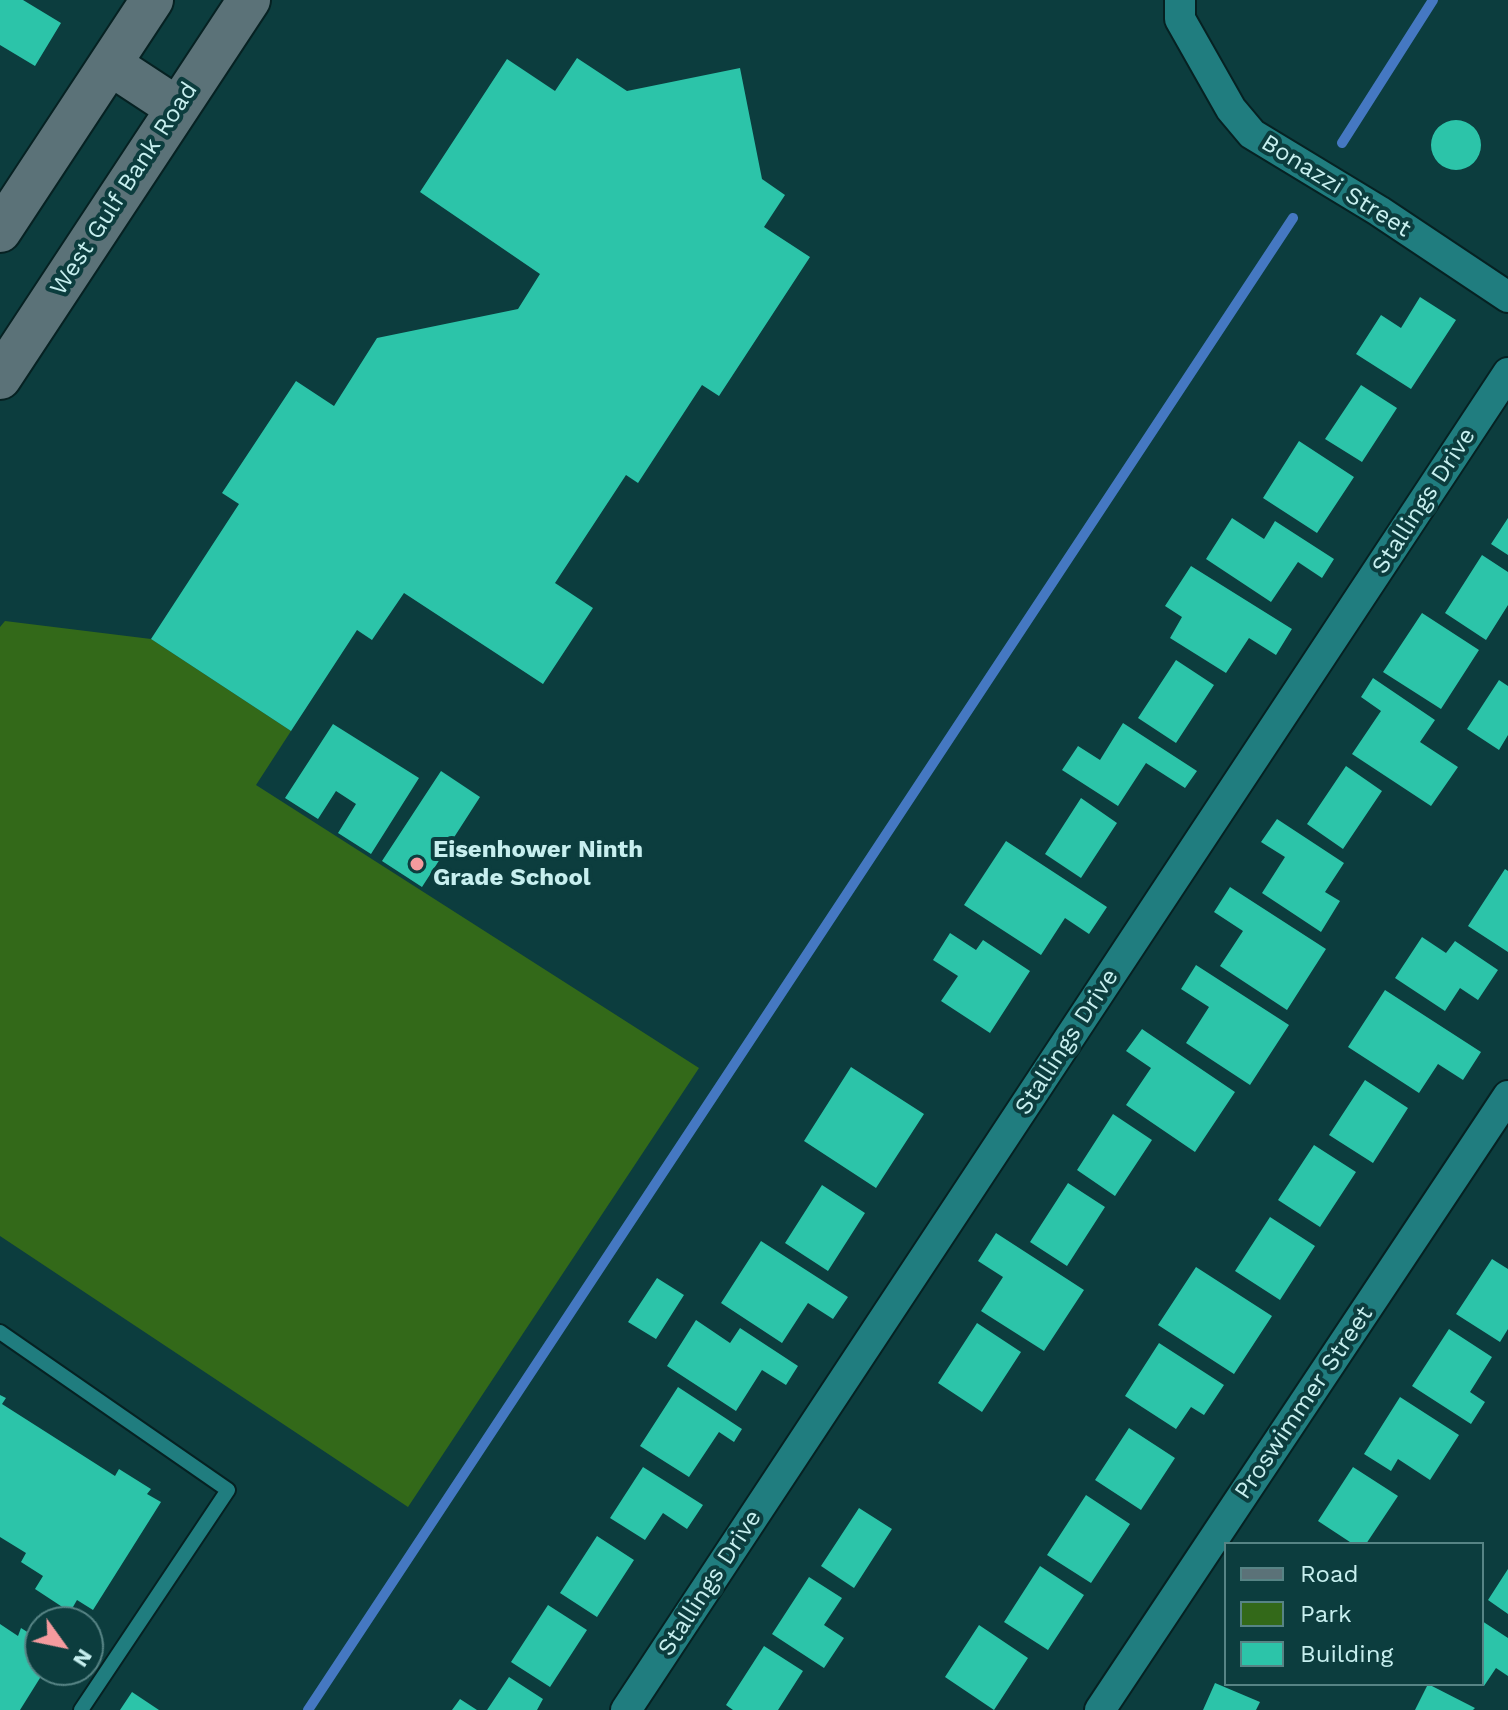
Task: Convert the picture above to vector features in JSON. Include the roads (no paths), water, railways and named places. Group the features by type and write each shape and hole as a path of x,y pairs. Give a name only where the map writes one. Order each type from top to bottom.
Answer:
{"main road":[{"path":"0,231 152,0"},
{"name":"West Gulf Bank Road","path":"0,378 249,0"},
{"path":"110,64 177,108"}],"street":[{"name":"Bonazzi Street","path":"1180,0 1180,19 1231,109 1252,134 1379,211 1508,297"},
{"name":"Stallings Drive","path":"626,1710 1508,373"},
{"name":"Proswimmer Street","path":"1100,1710 1508,1096"}],"lane":[{"path":"0,1332 228,1490 81,1710"}],"waterway":[{"path":"1342,143 1433,0"},
{"path":"308,1710 1293,218"}],"place":[{"name":"Eisenhower Ninth Grade School","path":"417,864"}]}
